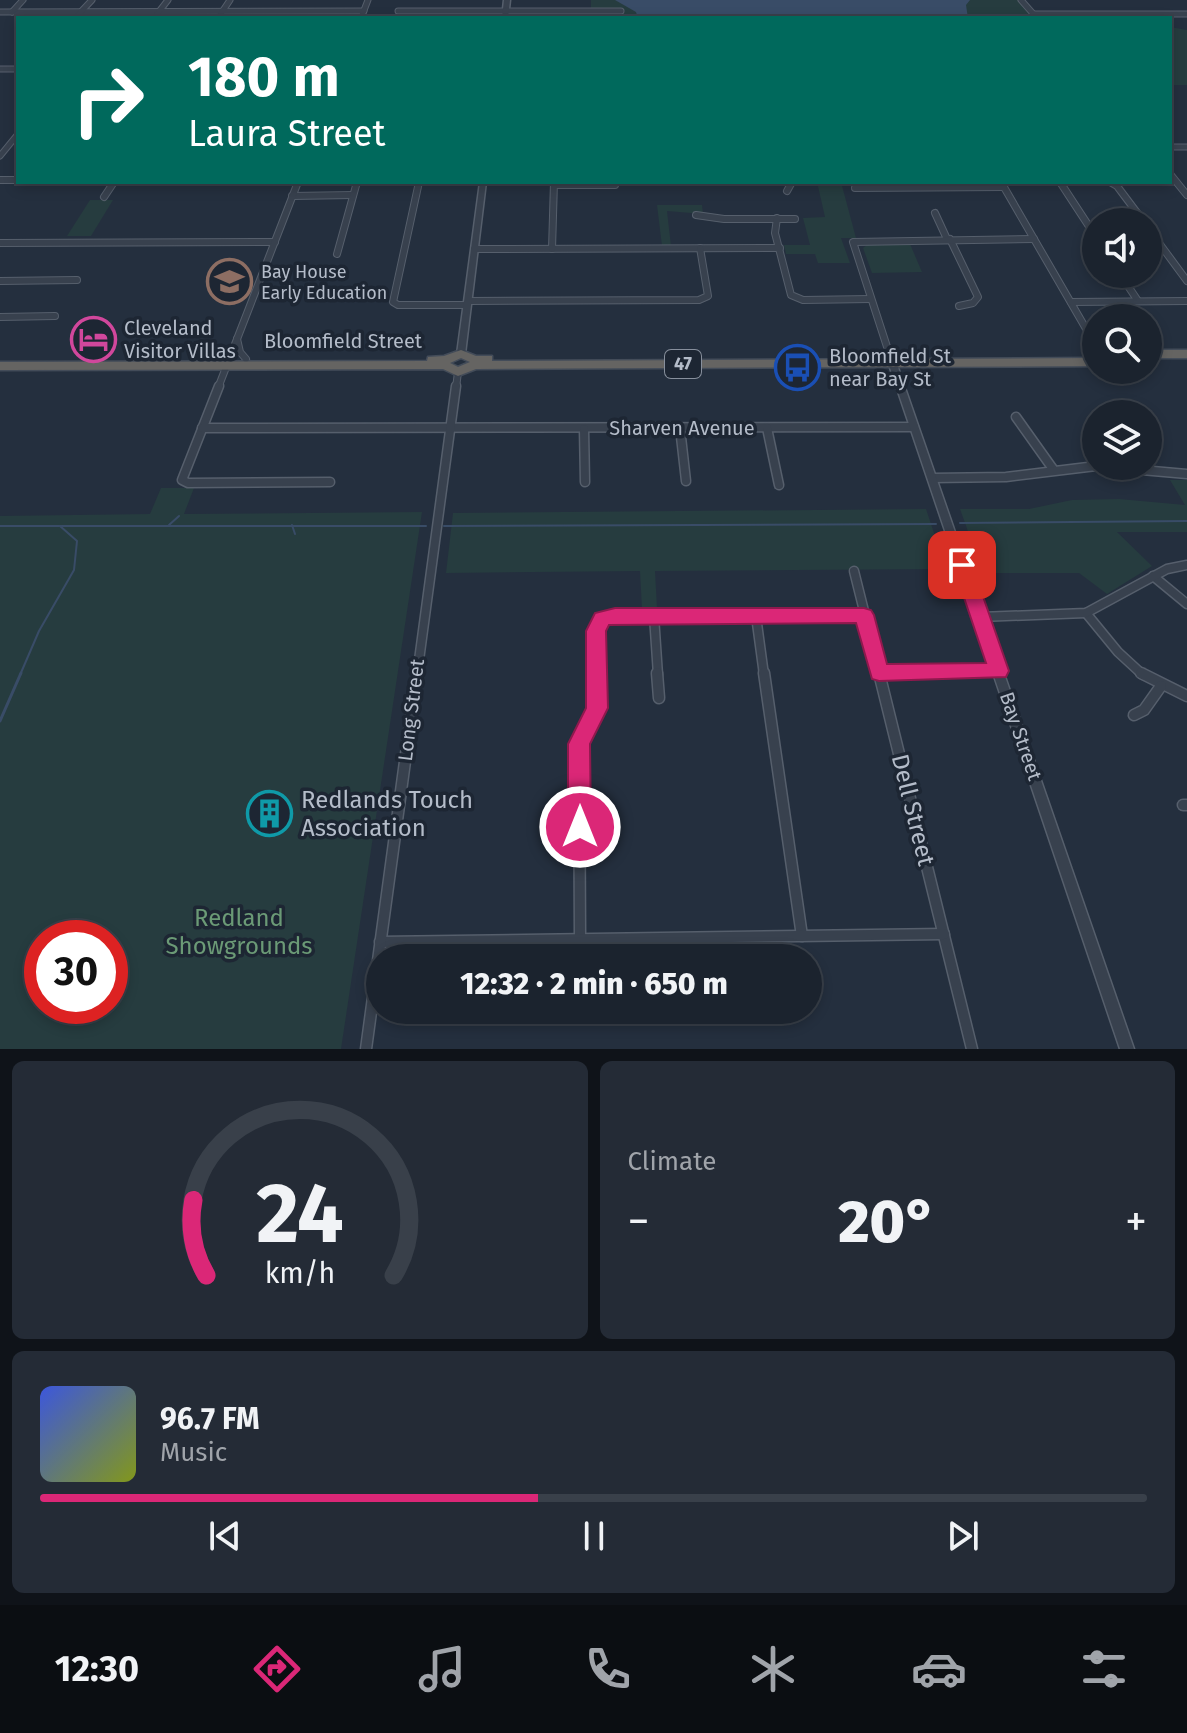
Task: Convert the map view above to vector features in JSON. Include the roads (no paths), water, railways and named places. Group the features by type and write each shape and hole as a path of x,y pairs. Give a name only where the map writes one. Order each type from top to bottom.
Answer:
{"highway":[{"name":"47","path":"461,354 474,362"},
{"name":"Bloomfield Street","path":"1,363 446,362 461,354"},
{"path":"1162,354 1187,354"},
{"name":"47","path":"891,360 1082,355"},
{"name":"Bloomfield Street","path":"227,362 246,359 446,362 458,372"},
{"path":"1162,361 1187,361"},
{"name":"47","path":"458,372 474,362 1082,362"}],"street":[{"path":"11,12 23,0"},
{"path":"77,16 92,0"},
{"path":"156,16 168,0"},
{"path":"219,16 230,0"},
{"path":"362,16 368,0"},
{"path":"506,14 507,0"},
{"path":"575,0 575,11"},
{"path":"1021,0 1035,16 1187,14"},
{"path":"0,12 364,11"},
{"path":"398,11 506,14 621,11"},
{"path":"2,154 16,136"},
{"path":"1172,176 1187,195"},
{"path":"104,197 113,184"},
{"path":"297,184 182,480 188,483 330,482"},
{"path":"337,254 356,184"},
{"path":"419,184 393,302 398,305 699,300 708,296 700,248"},
{"path":"461,354 483,184"},
{"path":"552,249 554,184"},
{"path":"584,184 615,185"},
{"path":"787,191 791,184"},
{"path":"1061,184 1082,216"},
{"path":"1114,184 1134,208"},
{"path":"855,188 1003,185 1082,321"},
{"path":"292,196 353,195"},
{"path":"935,213 978,297 973,303 959,306"},
{"path":"696,215 724,219 795,219"},
{"path":"777,218 775,230 791,295 796,298 870,299"},
{"path":"949,239 1034,239"},
{"name":"Bay Street","path":"949,239 853,242 852,246 1127,1049"},
{"path":"1,244 275,242"},
{"path":"1162,247 1187,281"},
{"path":"474,249 780,248"},
{"path":"0,281 77,280"},
{"path":"1129,288 1138,301"},
{"path":"1071,302 1187,301"},
{"path":"0,317 55,316"},
{"path":"237,338 240,352 246,359"},
{"name":"Long Street","path":"366,1049 458,372"},
{"path":"1016,417 1053,469"},
{"name":"Sharven Avenue","path":"202,428 914,427"},
{"path":"680,428 686,481"},
{"path":"767,428 779,485"},
{"path":"584,429 585,482"},
{"path":"932,478 1006,477 1082,467"},
{"path":"1162,472 1187,474"},
{"path":"980,617 1086,613 1153,576 1187,565"},
{"name":"Dell Street","path":"854,571 972,1049"},
{"path":"1153,576 1187,604"},
{"path":"1086,613 1124,660 1161,686 1187,696"},
{"path":"580,937 579,744 597,708 597,624 608,616 864,615"},
{"path":"654,616 659,698"},
{"path":"756,616 802,936"},
{"path":"879,673 999,671"},
{"path":"1134,715 1144,710 1161,686"},
{"path":"380,942 944,934"}],"water":[{"path":"615,0 970,0 966,5 968,16 637,16 636,12"}],"waterway":[{"path":"169,525 179,516"},
{"path":"960,523 1187,521"},
{"path":"444,526 936,524"},
{"path":"0,526 60,526"},
{"path":"20,675 39,631 74,570 77,541 60,526"},
{"path":"60,526 292,526"},
{"path":"292,526 426,526"},
{"path":"292,526 295,534"},
{"path":"0,721 21,673"}],"place":[{"name":"Bay House Early Education","path":"230,282"},
{"name":"Cleveland Visitor Villas","path":"93,339"},
{"name":"Bloomfield St near Bay St","path":"798,367"},
{"name":"Redlands Touch Association","path":"270,814"}],"park label":[{"name":"Redland Showgrounds","path":"239,932"}]}
